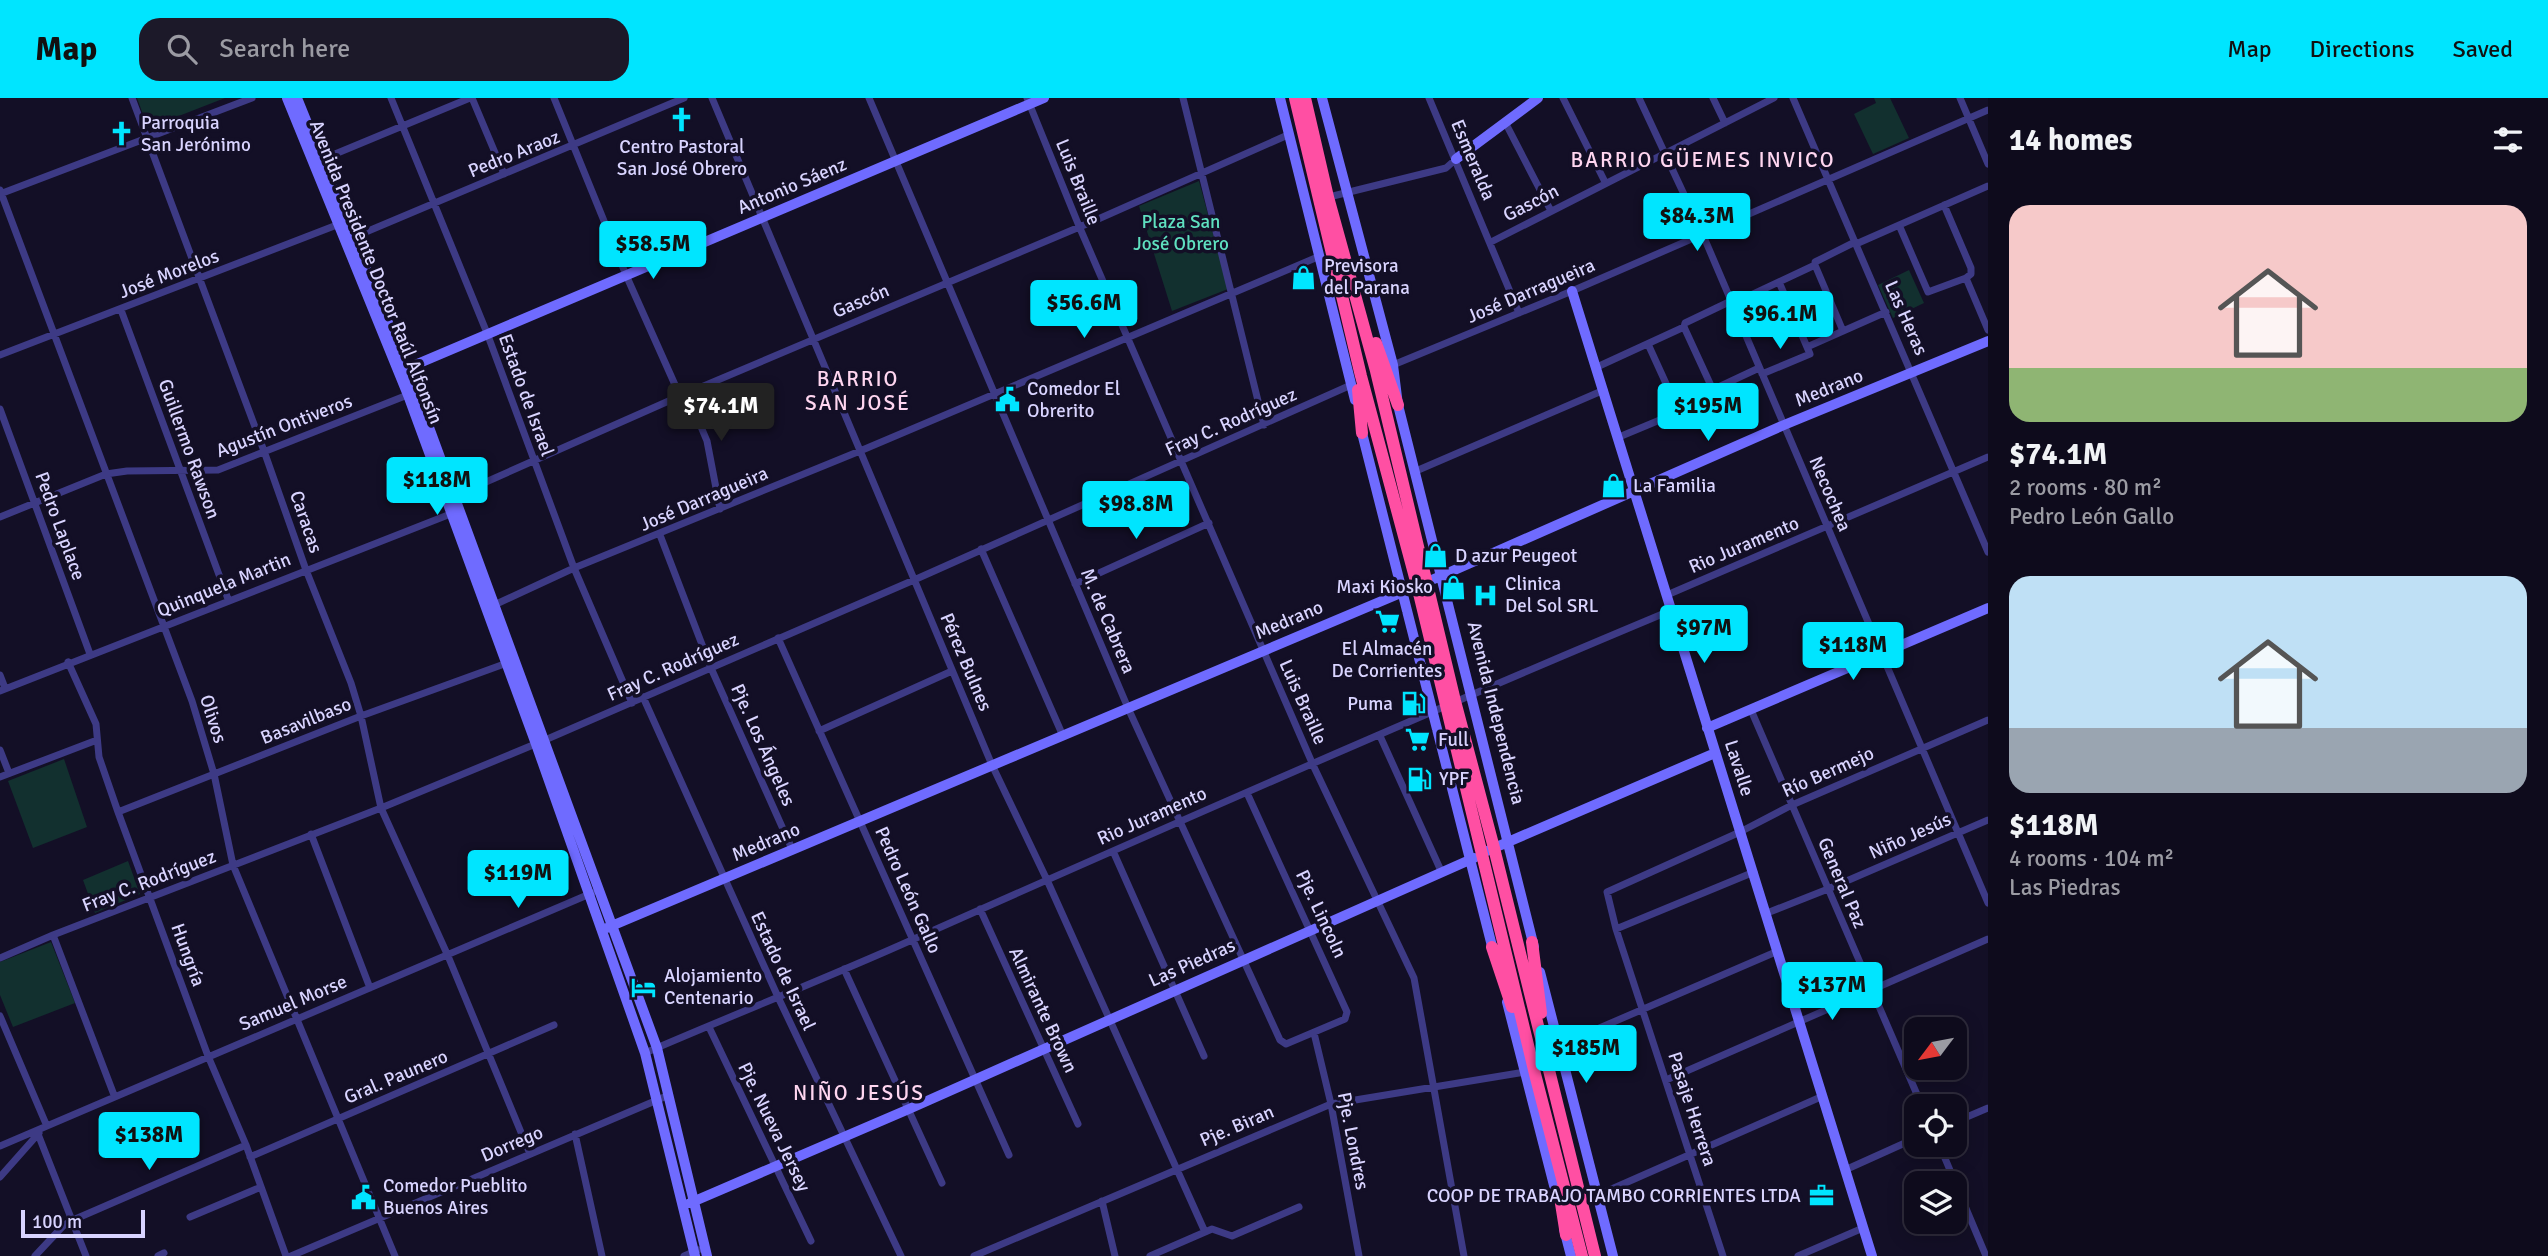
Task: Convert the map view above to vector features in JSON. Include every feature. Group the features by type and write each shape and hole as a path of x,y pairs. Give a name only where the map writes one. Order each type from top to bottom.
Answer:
{"highway":[{"name":"Avenida Independencia","path":"1295,98 1349,328 1422,582"},
{"name":"Avenida Independencia","path":"1305,98 1318,200 1361,310 1451,703 1595,1256"},
{"path":"1361,310 1379,349 1398,405"},
{"path":"1349,328 1363,433"},
{"name":"Avenida Independencia","path":"1488,850 1530,1073 1555,1145 1582,1256"},
{"path":"1532,942 1546,1066"},
{"path":"1492,947 1530,1073"},
{"path":"1555,1145 1566,1235"}],"street":[{"name":"Caracas","path":"131,98 306,570 343,661 361,716 381,808 530,1154"},
{"path":"0,192 147,140 253,98"},
{"name":"Avenida Presidente Doctor Raúl Alfonsín","path":"288,98 344,223 412,393 594,892 602,930 659,1100 683,1204 691,1255"},
{"name":"Avenida Presidente Doctor Raúl Alfonsín","path":"297,98 323,159 344,223 354,237 403,370"},
{"name":"Estado de Israel","path":"391,98 487,333 574,568 632,703"},
{"path":"323,159 471,98 504,174"},
{"path":"554,98 626,275 680,396 696,415 707,441 720,509"},
{"name":"Pedro Araoz","path":"354,237 684,98"},
{"name":"Pérez Bulnes","path":"712,98 992,765 1047,880 1205,1231"},
{"name":"M. de Cabrera","path":"869,98 1128,708 1280,1041 1286,1044 1314,1033"},
{"name":"Antonio Sáenz","path":"403,370 896,161 1028,101 1044,98"},
{"path":"1184,98 1264,425"},
{"name":"Avenida Independencia","path":"1280,98 1290,134 1318,200 1320,256 1492,947"},
{"name":"Avenida Independencia","path":"1322,98 1393,365 1398,405 1613,1256"},
{"name":"Esmeralda","path":"1429,98 1519,313"},
{"path":"1563,98 1605,182"},
{"name":"Necochea","path":"1639,98 1703,235 1988,903"},
{"path":"1713,98 1725,123"},
{"name":"Gascón","path":"1490,242 1774,98"},
{"name":"Las Heras","path":"1793,98 1988,552"},
{"path":"1961,98 1988,164"},
{"path":"1318,200 1446,168 1534,99"},
{"name":"Luis Braille","path":"1028,101 1079,226 1313,765 1414,978 1464,1256"},
{"name":"José Darragueira","path":"1393,365 1703,235 1988,110"},
{"path":"1505,122 1551,212"},
{"name":"Gascón","path":"451,498 680,396 1290,134"},
{"path":"1598,367 1684,327 1685,323 1815,265 1815,262 1988,186"},
{"name":"Olivos","path":"0,192 192,701 214,774 233,865 395,1256"},
{"path":"1899,225 1928,292 1966,278 1971,274 1971,268 1944,205"},
{"name":"José Morelos","path":"0,355 344,223"},
{"name":"José Darragueira","path":"491,607 574,568 660,535 1320,256"},
{"path":"1815,265 1843,331"},
{"path":"1966,278 1988,330"},
{"path":"1676,407 1760,371 1810,354 1779,282"},
{"name":"Lavalle","path":"1572,291 1598,367 1707,728 1872,1256"},
{"name":"Guillermo Rawson","path":"121,310 228,599"},
{"path":"1807,347 1886,312"},
{"path":"1684,327 1713,390"},
{"name":"Medrano","path":"602,930 1402,590 1441,576 1784,425 1988,341"},
{"path":"1619,438 1679,412 1648,344"},
{"name":"Fray C. Rodríguez","path":"0,958 541,742 1181,463 1351,385"},
{"path":"1416,471 1604,390"},
{"name":"Agustín Ontiveros","path":"0,517 106,474 127,471 218,470 412,393"},
{"name":"Pedro Laplace","path":"0,409 90,654"},
{"name":"Rio Juramento","path":"1667,595 1988,457"},
{"name":"Quinquela Martin","path":"3,690 228,599 456,512"},
{"path":"1075,584 1209,523"},
{"name":"Pje. Los Ángeles","path":"660,535 711,668 792,849"},
{"path":"981,550 1063,736"},
{"name":"Avenida Presidente Doctor Raúl Alfonsín","path":"491,607 507,663 541,742"},
{"path":"1707,728 1988,608"},
{"name":"Rio Juramento","path":"645,1053 778,998 1451,703 1672,610"},
{"name":"Pedro León Gallo","path":"778,638 1009,1155"},
{"name":"Hungría","path":"68,662 96,724 99,757 208,1056 289,1256"},
{"name":"Basavilbaso","path":"118,812 361,716 507,663"},
{"path":"819,731 952,671"},
{"path":"0,675 3,690"},
{"name":"Estado de Israel","path":"643,697 778,998 901,1256"},
{"name":"General Paz","path":"1751,710 1917,1094"},
{"name":"Río Bermejo","path":"1607,891 1741,832 1792,805 1988,720"},
{"path":"1380,736 1442,873"},
{"path":"0,776 97,740"},
{"path":"0,750 9,773"},
{"name":"Las Piedras","path":"683,1204 695,1202 844,1138 1377,903 1488,850 1715,753"},
{"name":"Pje. Lincoln","path":"1247,793 1347,1012 1345,1019 1314,1033"},
{"name":"Niño Jesús","path":"1767,913 1828,890 1988,820"},
{"path":"311,834 370,988"},
{"path":"1113,850 1204,1056"},
{"path":"1616,929 1754,872"},
{"name":"Pasaje Herrera","path":"1607,891 1616,929 1723,1256"},
{"path":"594,892 613,926 657,1048 706,1252 691,1255"},
{"name":"Samuel Morse","path":"0,1146 46,1124 594,892"},
{"name":"Almirante Brown","path":"979,909 1078,1124"},
{"path":"53,935 114,1095"},
{"path":"1666,1080 1988,939"},
{"path":"1560,1045 1778,951"},
{"path":"844,969 942,1183"},
{"path":"0,1016 46,1124 0,1177"},
{"name":"Gral. Paunero","path":"250,1157 554,1025"},
{"name":"Pje. Nueva Jersey","path":"709,1027 811,1241"},
{"name":"Pje. Londres","path":"1314,1033 1331,1104 1359,1256"},
{"name":"Avenida Independencia","path":"1530,1073 1571,1256"},
{"name":"Pje. Biran","path":"974,1256 1331,1104 1530,1073"},
{"name":"Dorrego","path":"289,1256 669,1096"},
{"path":"1598,1195 1823,1096"},
{"path":"1967,1117 1988,1108"},
{"path":"38,1134 86,1256"},
{"path":"575,1134 602,1256"},
{"path":"1845,1170 1904,1143"},
{"path":"35,1256 64,1225 73,1220 246,1145"},
{"path":"1944,1157 1986,1256"},
{"path":"190,1217 261,1187"},
{"path":"1102,1201 1115,1256"},
{"path":"1150,1256 1212,1229 1232,1236 1299,1207"},
{"path":"1798,1256 1863,1228"}],"green space":[{"path":"137,98 225,98 148,128"},
{"path":"1874,98 1890,98 1909,138 1873,154 1854,114 1876,103"},
{"name":"Plaza San José Obrero","path":"1199,181 1228,289 1172,311 1139,206"},
{"path":"1909,270 1924,303 1893,318 1878,285"},
{"path":"64,759 87,827 33,848 8,781"},
{"path":"128,861 140,894 95,913 83,880"},
{"path":"51,942 75,1003 13,1027 0,995 0,962"}],"place":[{"name":"Centro Pastoral San José Obrero","path":"682,119"},
{"name":"Parroquia San Jerónimo","path":"121,134"},
{"name":"Previsora del Parana","path":"1304,277"},
{"name":"Comedor El Obrerito","path":"1007,400"},
{"name":"La Familia","path":"1613,486"},
{"name":"D azur Peugeot","path":"1435,556"},
{"name":"Maxi Kiosko","path":"1453,587"},
{"name":"Clinica Del Sol SRL","path":"1485,595"},
{"name":"El Almacén De Corrientes","path":"1387,621"},
{"name":"Puma","path":"1413,704"},
{"name":"Full","path":"1418,740"},
{"name":"YPF","path":"1419,779"},
{"name":"Alojamiento Centenario","path":"644,987"},
{"name":"COOP DE TRABAJO TAMBO CORRIENTES LTDA","path":"1821,1196"},
{"name":"Comedor Pueblito Buenos Aires","path":"363,1197"}],"district":[{"name":"BARRIO GÜEMES INVICO","path":"1703,160"},
{"name":"BARRIO SAN JOSÉ","path":"858,391"},
{"name":"NIÑO JESÚS","path":"859,1093"}]}
